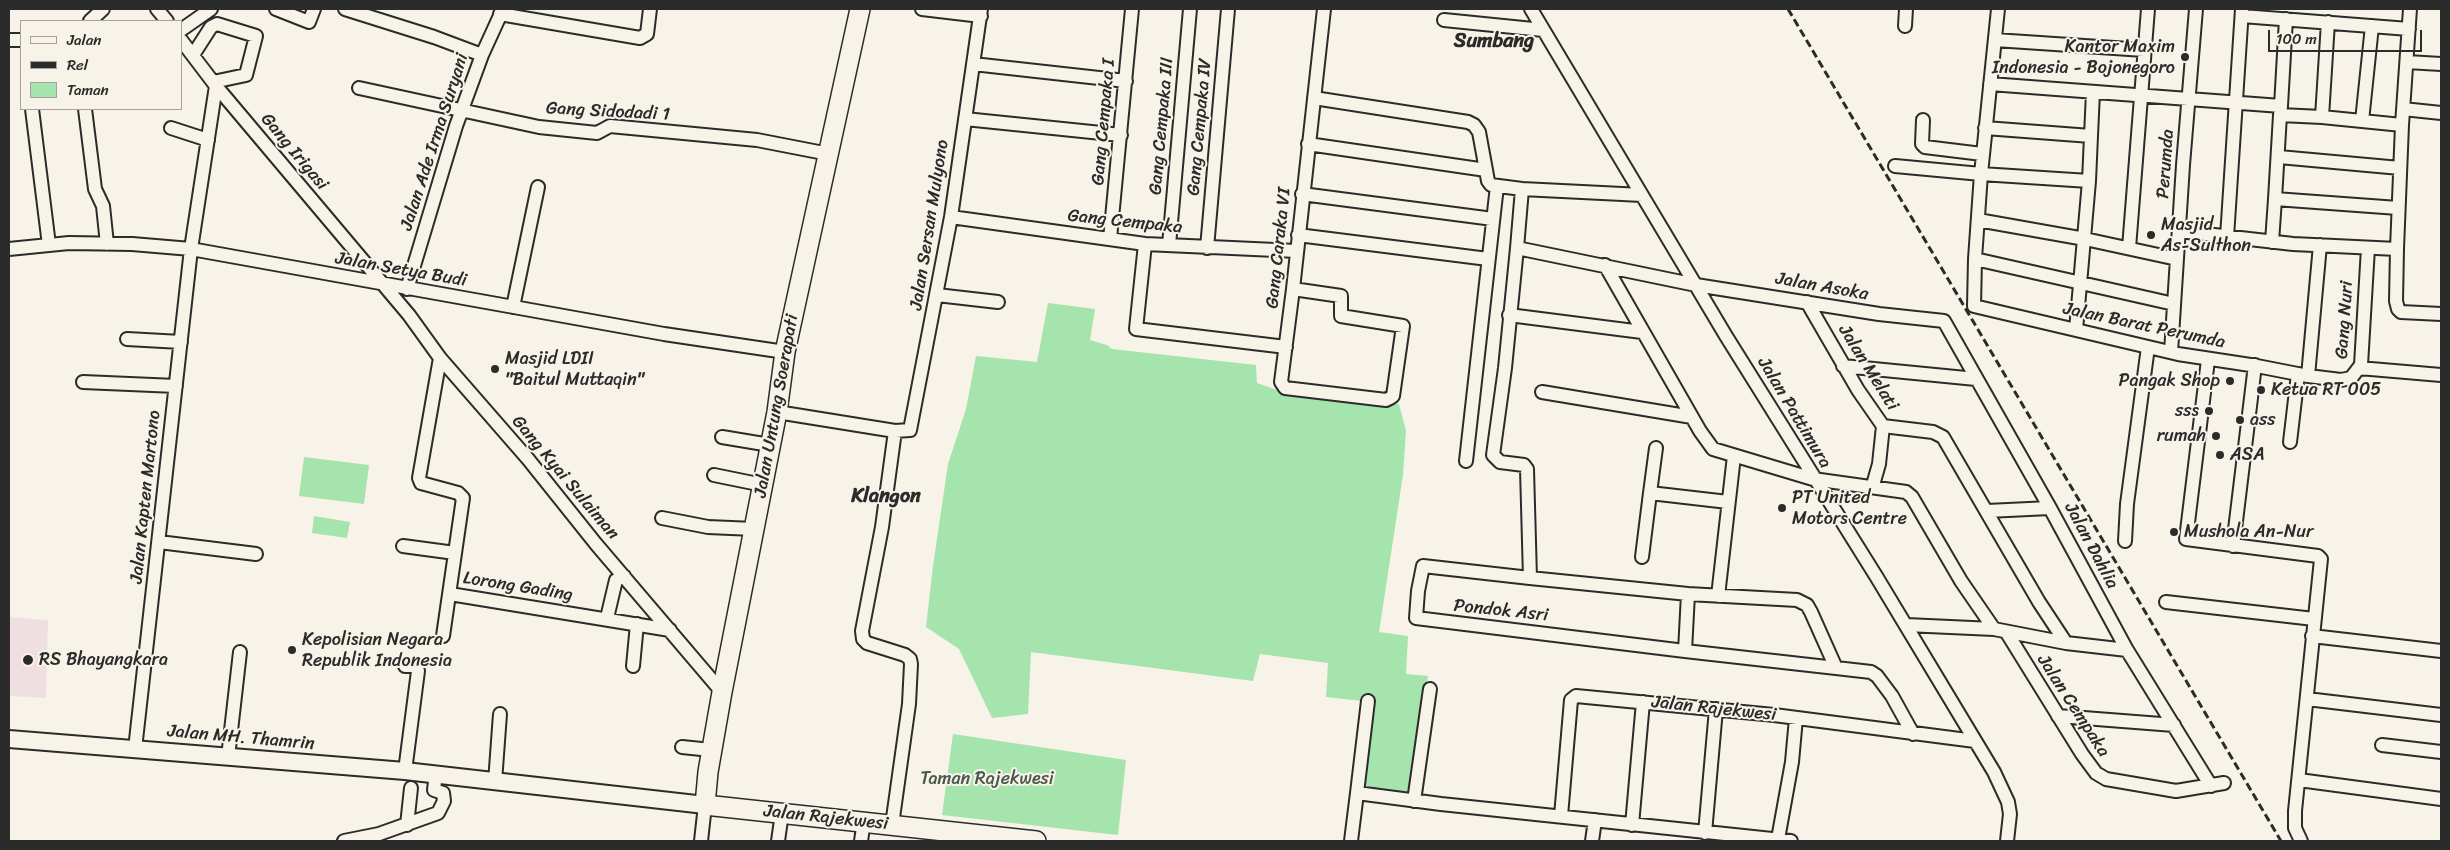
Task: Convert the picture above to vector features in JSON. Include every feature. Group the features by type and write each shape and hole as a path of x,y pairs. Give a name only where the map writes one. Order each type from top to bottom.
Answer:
{"highway":[{"name":"Jalan Untung Soerapati","path":"705,805 711,750 777,412 785,352 860,9"},
{"name":"Jalan Rajekwesi","path":"705,805 1036,841"}],"main road":[{"name":"Jalan MH. Thamrin","path":"9,740 304,768 412,782 470,779"},
{"name":"Jalan MH. Thamrin","path":"9,749 133,752 228,757 249,763"},
{"name":"Jalan MH. Thamrin","path":"304,768 405,771 705,805"}],"street":[{"path":"91,20 103,9"},
{"path":"157,9 166,20"},
{"path":"182,29 211,9"},
{"path":"276,9 309,22 314,9"},
{"path":"345,9 434,37 482,55"},
{"path":"502,12 640,38 645,36 650,9"},
{"path":"922,9 981,12"},
{"name":"Gang Cempaka I","path":"1110,239 1132,9"},
{"name":"Gang Cempaka III","path":"1169,246 1190,9"},
{"name":"Gang Cempaka IV","path":"1207,248 1228,9"},
{"name":"Gang Caraka VI","path":"1294,289 1341,296 1341,316 1404,326 1393,396 1386,400 1285,388 1281,382 1294,289 1302,194 1324,9"},
{"name":"Jalan Pattimura","path":"1530,9 1813,479 1906,625 1994,772 2008,802 2010,814 2008,841"},
{"path":"1905,26 1906,9"},
{"path":"1998,9 1980,174 1975,259 2174,304"},
{"name":"Perumda","path":"2129,248 2148,9"},
{"name":"Perumda","path":"2171,352 2188,98 2196,9"},
{"path":"2410,9 2398,208 2396,301 2401,312 2441,314"},
{"name":"Jalan Ade Irma Suryani","path":"407,289 462,112 482,55 502,12"},
{"name":"Jalan Sersan Mulyono","path":"895,431 907,432 910,430 951,217 981,12"},
{"path":"2227,237 2242,12 2286,20 2409,29"},
{"path":"1444,20 1543,30"},
{"path":"2272,242 2286,20"},
{"path":"2322,117 2328,22"},
{"path":"193,55 211,27 217,24 256,36 246,75 214,84"},
{"path":"2362,121 2372,26"},
{"path":"1995,40 2144,50"},
{"name":"Gang Irigasi","path":"182,41 214,84 383,285"},
{"path":"2407,62 2441,64"},
{"path":"973,64 1126,81"},
{"name":"Jalan Kapten Martono","path":"133,752 159,542 191,249 208,140 214,84"},
{"path":"1990,84 2188,98 2322,117 2402,125"},
{"name":"Gang Sidodadi 1","path":"359,88 462,112 539,127 597,133 610,126 757,140 829,154"},
{"path":"2076,330 2082,283 2093,92"},
{"path":"1314,98 1468,122 1474,125 1479,132 1488,181 1491,185 1522,189 1642,195"},
{"path":"2403,109 2441,113"},
{"path":"32,110 49,245"},
{"path":"85,110 96,189 103,206 107,244"},
{"path":"965,119 1121,135"},
{"path":"1923,120 1922,144 1925,147 1982,154"},
{"path":"171,128 208,140"},
{"path":"1985,128 2091,136"},
{"path":"1308,144 1486,170"},
{"path":"2278,157 2400,168"},
{"path":"1895,166 2089,181"},
{"path":"1466,461 1497,186"},
{"path":"513,307 538,187"},
{"name":"Pondok Asri","path":"1522,189 1505,368 1493,455 1500,462 1524,465 1527,470 1530,578"},
{"path":"1302,194 1493,219"},
{"path":"2275,199 2398,208"},
{"name":"Gang Cempaka","path":"951,217 1145,244 1297,251"},
{"path":"1978,220 2085,239 2177,259"},
{"path":"2179,231 2272,242 2397,249"},
{"path":"1298,234 1488,259"},
{"name":"Jalan Setya Budi","path":"9,249 49,245 107,244 191,249 664,334 785,352"},
{"path":"1145,244 1136,329 1286,347"},
{"path":"2290,442 2303,375 2320,245"},
{"name":"Jalan Asoka","path":"1517,248 1606,265 1696,286 1879,314 1944,321"},
{"name":"Gang Nuri","path":"2303,375 2347,379 2360,368 2368,248"},
{"name":"Jalan Barat Perumda","path":"1975,259 1974,306 2208,360 2303,375"},
{"path":"1606,265 1642,332 1692,417 1714,449 1813,479 1898,489 1912,497 1961,581 1994,629"},
{"name":"Gang Kyai Sulaiman","path":"383,285 440,358 528,459 722,692"},
{"path":"937,295 998,302"},
{"name":"Jalan Melati","path":"1807,302 1843,366 1883,426 1879,464 1873,485"},
{"path":"1510,315 1642,332"},
{"name":"Jalan Dahlia","path":"1944,321 2050,508 2127,650 2211,786"},
{"path":"127,339 181,342"},
{"path":"2125,541 2139,404 2148,347"},
{"name":"Lorong Gading","path":"440,358 419,480 421,483 462,496 463,501 450,594 607,618 670,630"},
{"path":"2208,360 2185,538 2188,541 2319,557 2321,561 2294,820 2301,841"},
{"path":"1843,366 1976,379"},
{"path":"2233,546 2255,366"},
{"path":"2360,368 2441,375"},
{"path":"83,382 176,386"},
{"path":"1542,392 1692,417"},
{"path":"777,412 895,431 882,527 862,631 862,639 867,643 905,655 910,659 911,664 909,704 892,825"},
{"path":"1883,426 1934,432 1943,437 2039,602 2066,643"},
{"path":"722,437 770,445"},
{"path":"1642,557 1656,448"},
{"path":"1718,596 1734,456"},
{"path":"714,475 763,486"},
{"path":"1650,492 1728,502"},
{"path":"1987,511 2050,508"},
{"path":"662,518 708,527 754,529"},
{"path":"159,542 256,554"},
{"path":"403,546 455,553"},
{"name":"Pondok Asri","path":"1684,651 1416,618 1418,591 1423,566 1688,594 1797,600 1803,603 1811,612 1836,668"},
{"path":"607,618 616,580 624,576"},
{"path":"443,636 450,594"},
{"path":"1688,594 1684,651 1871,672 1877,676 1892,696 1912,734"},
{"path":"2166,602 2314,619"},
{"path":"633,666 637,624"},
{"path":"1906,625 1994,629 2066,643 2127,650"},
{"name":"Jalan Cempaka","path":"2007,633 2082,754 2096,773 2106,779 2176,791 2224,783"},
{"path":"2312,636 2441,650"},
{"path":"228,757 240,652"},
{"path":"405,666 416,666 418,671 405,771"},
{"path":"1414,801 1430,689"},
{"name":"Jalan Rajekwesi","path":"1561,816 1572,697 1716,708 1975,741"},
{"path":"2307,699 2441,714"},
{"path":"1351,841 1368,701"},
{"path":"1632,824 1643,702"},
{"path":"1705,833 1716,708"},
{"path":"495,782 500,714"},
{"path":"2058,716 2174,725"},
{"path":"1778,839 1792,762 1796,718"},
{"path":"2382,744 2441,752"},
{"path":"682,747 711,750"},
{"path":"2299,780 2441,800"},
{"path":"344,841 407,825 438,813 444,802 443,793 434,790 436,781"},
{"path":"407,825 411,788"},
{"path":"1357,793 1414,801 1792,841"},
{"path":"701,841 705,805"},
{"path":"778,841 782,813"},
{"path":"1592,841 1595,820"},
{"path":"861,841 864,821"}],"shaded area":[{"name":"RS Bhayangkara","path":"9,617 48,620 46,698 9,696"}],"green space":[{"path":"1048,303 1095,309 1090,340 1107,345 1112,349 1256,365 1257,383 1277,390 1399,404 1406,431 1403,475 1379,632 1408,636 1406,674 1428,676 1412,798 1363,790 1362,701 1326,697 1328,663 1260,654 1253,681 1031,652 1028,714 992,718 959,649 926,627 933,566 948,464 966,409 976,356 1037,362"},
{"path":"304,457 369,465 364,504 299,496"},
{"path":"314,516 350,522 347,538 312,533"},
{"name":"Taman Rajekwesi","path":"953,734 1126,760 1118,835 942,815"}],"railway":[{"path":"1788,9 2281,841"}],"place":[{"name":"Kantor Maxim Indonesia - Bojonegoro","path":"2185,57"},
{"name":"Masjid As-Sulthon","path":"2151,235"},
{"name":"Masjid LDII \"Baitul Muttaqin\"","path":"495,369"},
{"name":"Pangak Shop","path":"2230,381"},
{"name":"Ketua RT 005","path":"2261,390"},
{"name":"sss","path":"2209,411"},
{"name":"ass","path":"2240,420"},
{"name":"rumah","path":"2216,436"},
{"name":"ASA","path":"2220,455"},
{"name":"PT United Motors Centre","path":"1782,508"},
{"name":"Mushola An-Nur","path":"2174,532"},
{"name":"Kepolisian Negara Republik Indonesia","path":"292,650"},
{"name":"RS Bhayangkara","path":"28,660"}],"district":[{"name":"Sumbang","path":"1494,42"},
{"name":"Klangon","path":"886,497"}]}
